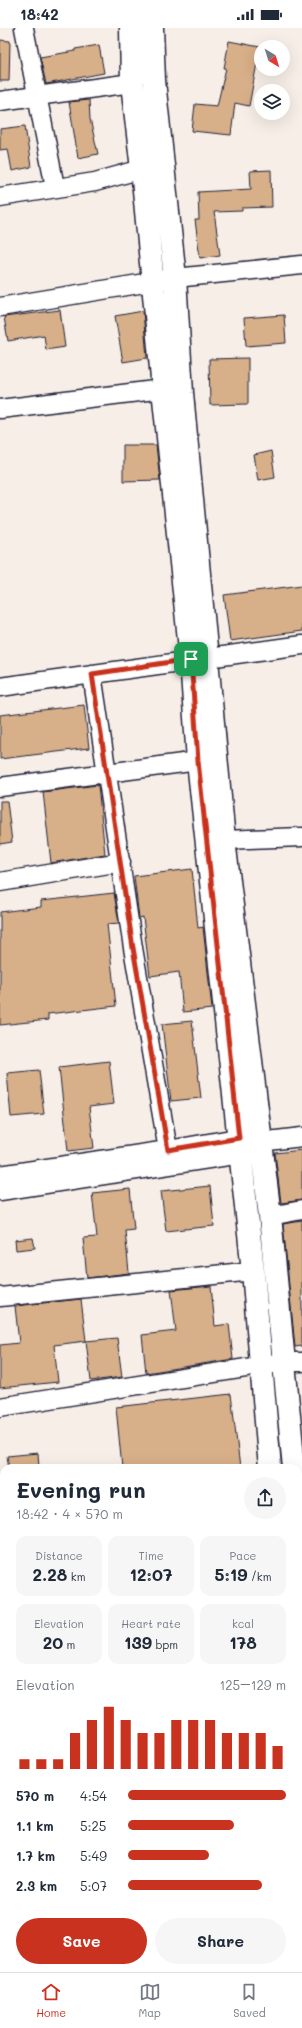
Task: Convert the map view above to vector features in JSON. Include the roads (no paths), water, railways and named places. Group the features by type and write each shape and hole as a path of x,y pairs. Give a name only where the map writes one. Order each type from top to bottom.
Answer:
{"main road":[{"path":"131,28 132,83 142,169 163,389 224,840 254,1144 253,1271 270,1464"},
{"path":"152,28 154,81 175,278 200,658 198,761 254,1144 270,1216 293,1362 294,1464"}],"street":[{"path":"24,28 55,187"},
{"path":"0,101 132,83"},
{"path":"0,197 55,187 94,182 142,169"},
{"path":"0,307 153,283 175,278 302,265"},
{"path":"0,409 163,389"},
{"path":"0,687 302,644"},
{"path":"92,674 133,948 168,1150"},
{"path":"0,787 198,761"},
{"path":"224,840 302,837"},
{"path":"0,882 121,862"},
{"path":"0,1191 254,1144 302,1137"},
{"path":"0,1175 168,1150 254,1144"},
{"path":"270,1216 302,1210"},
{"path":"0,1297 253,1271"},
{"path":"0,1407 293,1362"}]}
